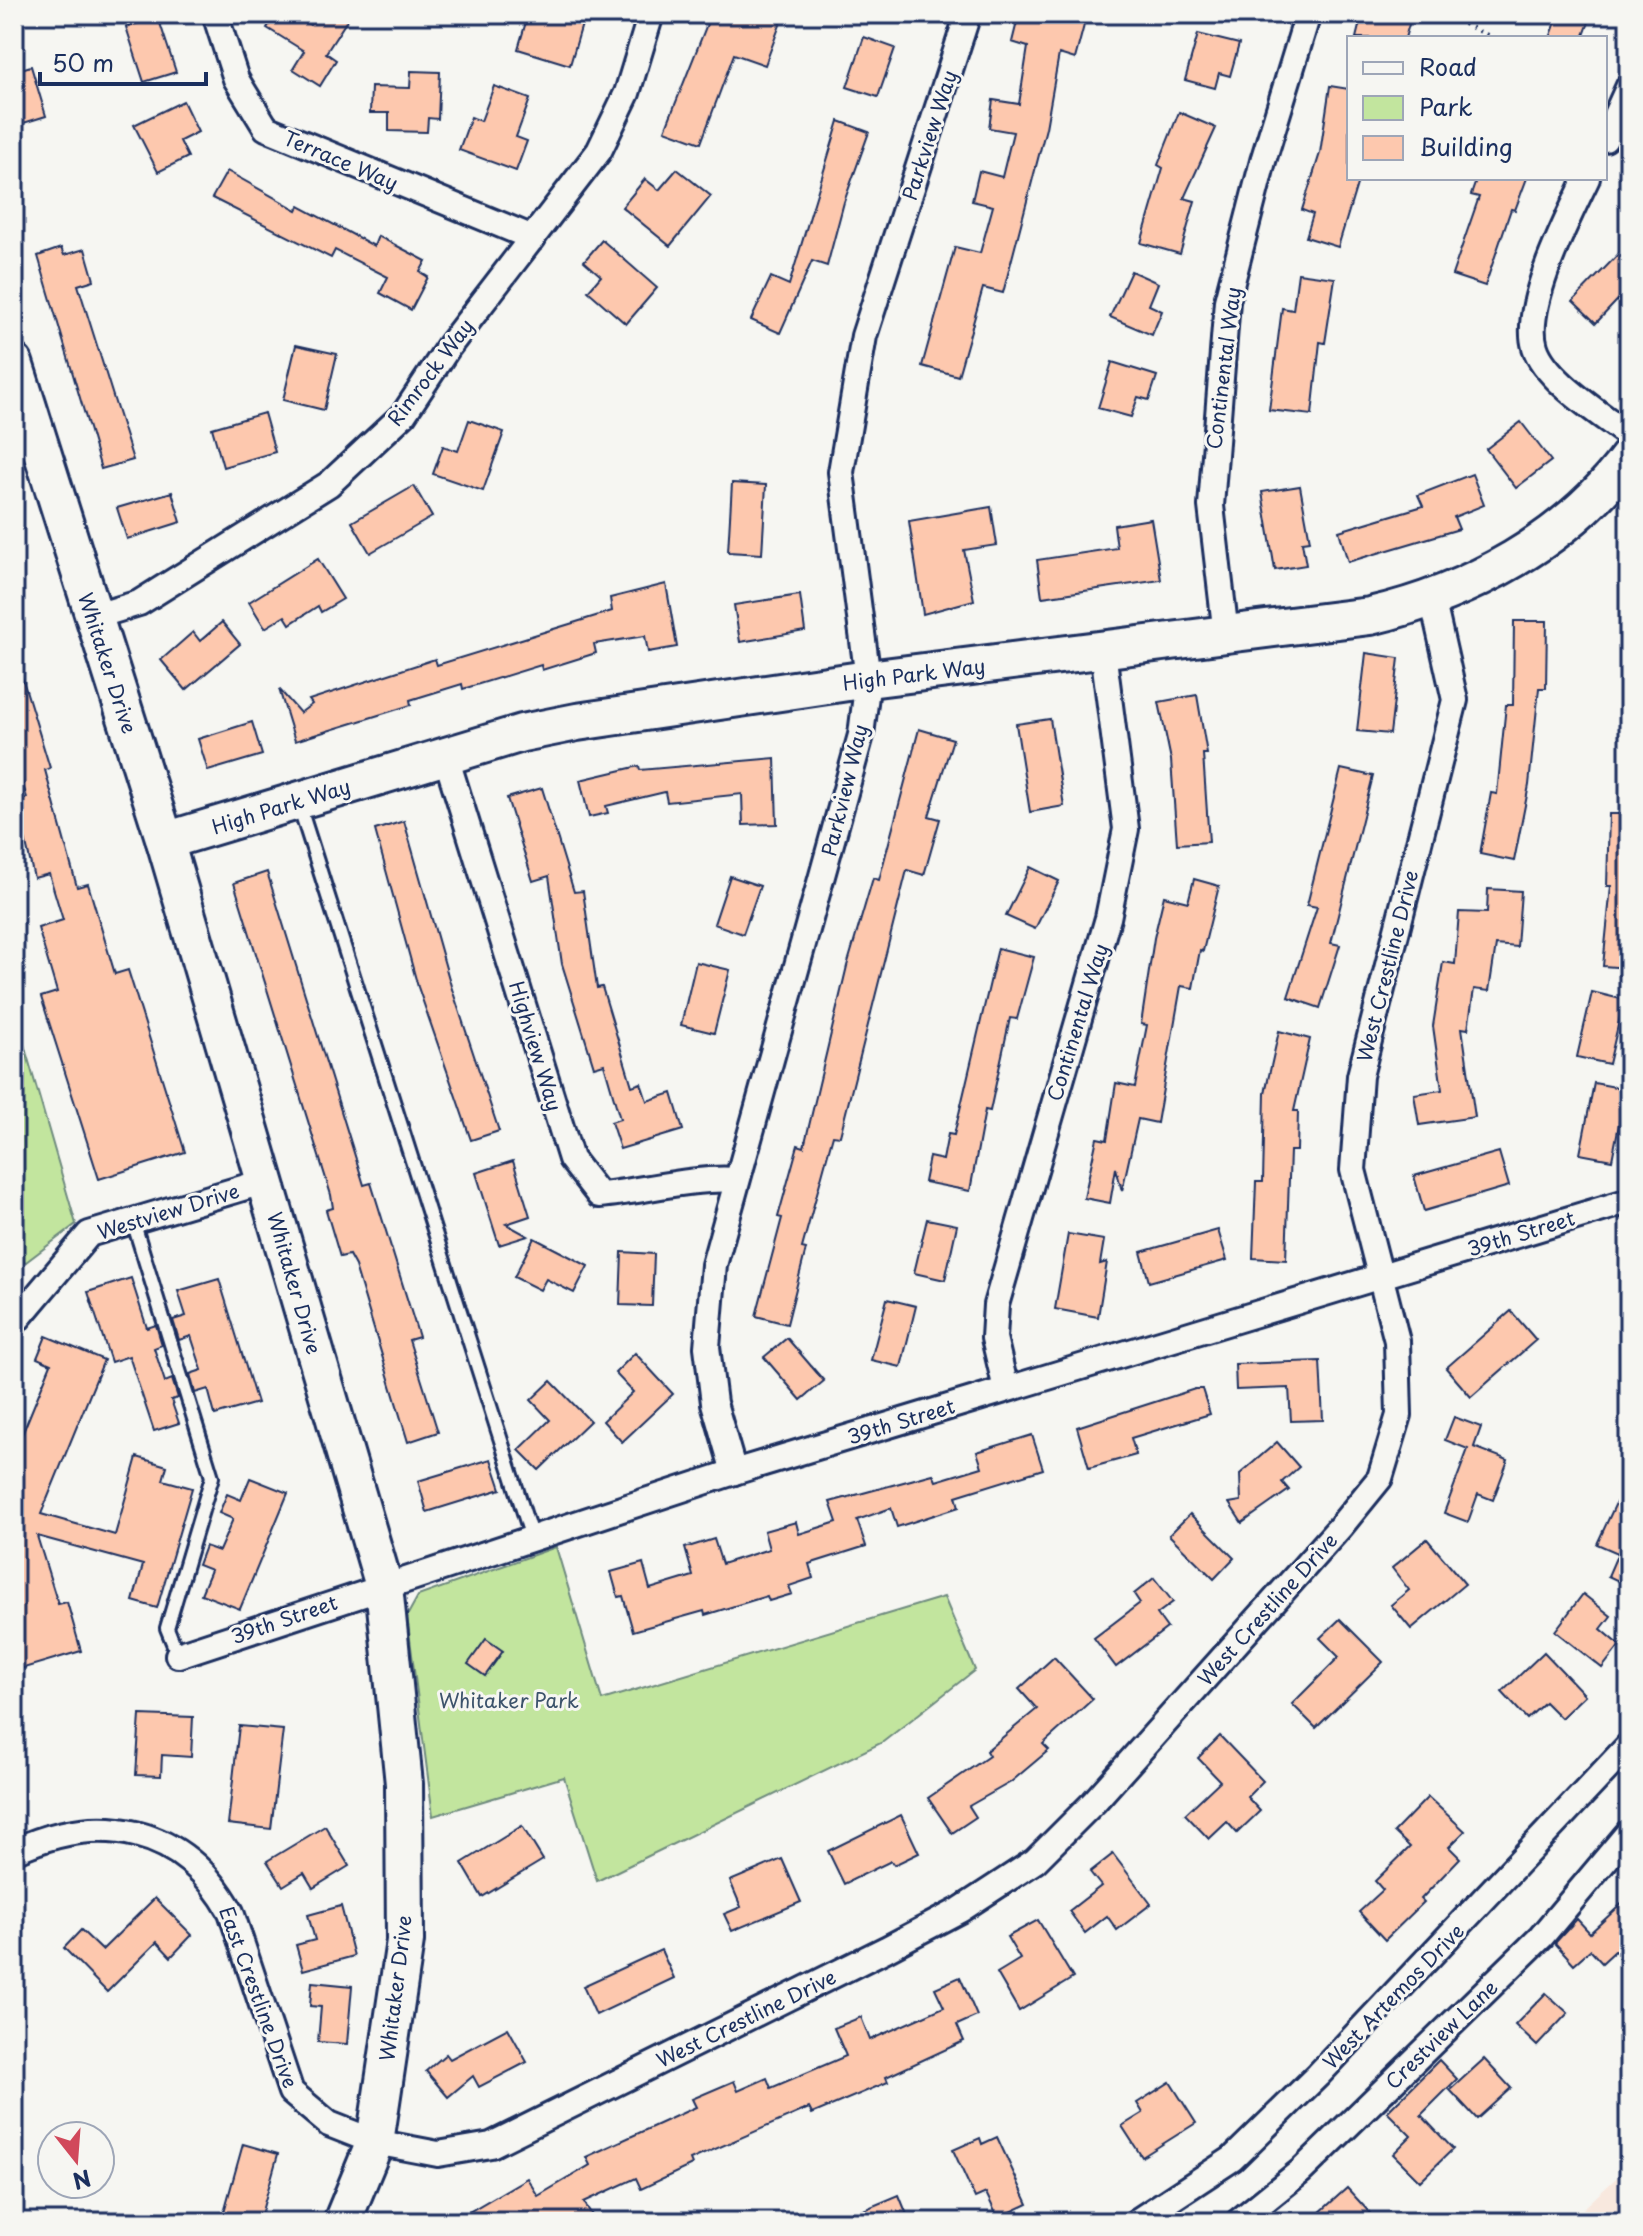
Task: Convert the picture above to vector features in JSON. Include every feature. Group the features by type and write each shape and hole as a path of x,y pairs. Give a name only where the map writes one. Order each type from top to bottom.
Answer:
{"street":[{"name":"Terrace Way","path":"215,14 236,79 266,128 533,238"},
{"name":"Rimrock Way","path":"93,617 139,603 329,484 404,414 449,346 599,151 627,93 651,14"},
{"name":"Parkview Way","path":"734,1472 714,1403 707,1347 714,1265 861,735 868,679 841,472 864,336 968,14"},
{"name":"Continental Way","path":"1226,635 1211,506 1227,301 1263,161 1308,14"},
{"path":"1607,135 1629,86"},
{"path":"1586,180 1545,269 1536,311 1535,347 1556,378 1629,436"},
{"name":"Whitaker Drive","path":"14,363 165,841 384,1586 404,1784 405,1941 375,2142 342,2222"},
{"name":"High Park Way","path":"165,841 522,733 577,722 868,679 1370,616 1432,598 1531,548 1560,528 1629,457"},
{"name":"West Crestline Drive","path":"375,2142 438,2154 491,2145 886,1949 960,1910 1035,1861 1135,1756 1341,1526 1380,1478 1399,1415 1397,1341 1353,1170 1360,1076 1455,700 1432,598"},
{"name":"Continental Way","path":"1006,1389 994,1338 996,1305 1108,918 1126,829 1103,651"},
{"name":"Highview Way","path":"446,757 571,1159 599,1195 644,1191 680,1180 737,1180"},
{"name":"Westview Drive","path":"14,1323 89,1234 266,1181"},
{"name":"39th Street","path":"178,1655 734,1472 1629,1201"},
{"name":"West Artemos Drive","path":"1136,2222 1232,2159 1318,2075 1629,1745"},
{"name":"East Crestline Drive","path":"14,1851 70,1830 110,1828 151,1840 199,1869 218,1889 231,1912 291,2092 329,2124 375,2142"},
{"name":"Crestview Lane","path":"1238,2222 1301,2171 1541,1937 1629,1832"}],"lane":[{"path":"298,802 532,1538"},
{"path":"133,1221 212,1477 167,1628 178,1655"}],"path":[{"path":"1442,14 1490,36"}],"shaded area":[{"path":"1629,2166 1629,2222 1569,2222"}],"green space":[{"path":"14,1010 76,1224 26,1262 14,1261"},
{"name":"Whitaker Park","path":"556,1547 602,1700 944,1597 975,1670 883,1742 597,1881 564,1777 433,1816 407,1616 418,1596"}],"building":[{"path":"276,14 292,14 310,25 317,14 351,14 326,53 336,60 320,86 293,69 304,51 267,28"},
{"path":"545,14 585,14 570,65 518,49 528,15 544,20"},
{"path":"711,14 784,14 765,65 734,54 701,143 665,130"},
{"path":"1019,14 1087,14 1075,59 1059,54 1046,128 1003,293 983,288 958,376 922,366 955,247 980,253 993,206 972,201 979,171 1002,177 1013,132 989,128 993,100 1019,104 1028,47 1012,42"},
{"path":"1362,14 1412,14 1406,36 1356,36"},
{"path":"1559,14 1592,14 1584,36 1551,36"},
{"path":"158,17 176,72 144,82 126,27"},
{"path":"1198,34 1239,44 1230,76 1219,73 1215,88 1185,80"},
{"path":"864,37 895,48 878,97 847,87"},
{"path":"31,66 46,116 14,126 14,71"},
{"path":"411,71 440,72 438,119 428,118 427,132 389,131 389,113 370,113 371,87 410,88"},
{"path":"494,86 530,99 516,137 527,141 516,171 459,150 471,117 481,121"},
{"path":"1330,86 1347,89 1347,180 1358,181 1338,247 1306,237 1313,214 1302,210 1320,153"},
{"path":"183,101 198,132 180,141 188,157 158,172 134,125"},
{"path":"1179,112 1216,128 1184,198 1195,201 1180,254 1141,243 1163,168 1158,165"},
{"path":"839,121 869,132 844,202 827,266 812,261 780,333 751,320 771,277 789,285"},
{"path":"677,169 711,196 670,246 622,207 645,179 659,190"},
{"path":"227,171 297,210 299,206 374,246 378,236 426,261 420,272 428,277 411,310 380,293 388,277 335,250 331,258 212,198"},
{"path":"1476,180 1526,180 1515,210 1511,209 1485,286 1452,275 1479,197 1471,195"},
{"path":"602,240 657,288 626,324 588,291 601,276 584,261"},
{"path":"1629,243 1629,288 1596,323 1573,301"},
{"path":"61,248 64,255 85,249 94,280 78,285 133,460 101,469 38,256"},
{"path":"1131,271 1158,283 1149,305 1162,311 1152,335 1110,317"},
{"path":"1298,273 1335,278 1325,343 1320,342 1312,415 1269,410 1282,308 1293,310"},
{"path":"296,345 337,354 324,410 283,400"},
{"path":"1112,362 1157,376 1149,400 1138,397 1131,417 1098,408"},
{"path":"264,413 275,452 223,467 212,428"},
{"path":"469,420 504,432 483,491 433,474 443,446 458,451"},
{"path":"1521,422 1551,461 1516,488 1486,449"},
{"path":"1472,474 1484,505 1454,517 1459,529 1348,562 1339,531 1423,506 1418,495"},
{"path":"732,483 766,485 762,554 728,552"},
{"path":"414,486 432,517 370,553 352,522"},
{"path":"1300,486 1310,541 1302,542 1306,565 1275,570 1262,492"},
{"path":"172,492 181,522 127,539 117,508"},
{"path":"991,507 997,545 964,550 974,600 923,614 909,521"},
{"path":"1151,519 1161,580 1042,597 1037,560 1117,548 1114,525"},
{"path":"318,559 343,599 321,612 318,606 290,624 285,616 265,628 249,602"},
{"path":"666,584 677,647 648,652 645,636 594,644 596,653 542,670 541,665 463,689 462,684 410,700 411,705 295,741 279,689 300,713 312,704 309,700 435,659 437,665 612,611 610,598"},
{"path":"800,595 805,631 740,642 734,605"},
{"path":"1514,621 1547,621 1546,688 1539,688 1529,785 1514,861 1480,854 1491,793 1497,794 1506,705 1513,705"},
{"path":"222,622 240,644 186,690 161,660 193,632 200,641"},
{"path":"1366,653 1399,658 1390,734 1357,731"},
{"path":"18,664 50,768 45,770 77,887 88,884 115,974 128,970 185,1152 99,1179 41,997 57,992 38,928 63,920 49,874 34,878 16,800 27,798 14,755 14,665"},
{"path":"1197,695 1207,754 1203,754 1209,842 1177,844 1171,760 1159,702"},
{"path":"1050,719 1064,806 1030,812 1016,724"},
{"path":"252,722 262,755 208,771 198,739"},
{"path":"919,729 953,739 929,816 940,819 924,875 907,870 840,1136 833,1135 802,1248 806,1249 787,1324 756,1316 798,1145 804,1147 847,966 873,878 879,880"},
{"path":"775,758 777,824 743,825 742,794 667,802 665,792 606,806 608,813 589,817 580,780 639,766 640,770"},
{"path":"1341,769 1373,776 1331,943 1340,945 1320,1008 1288,997 1317,907 1307,905"},
{"path":"542,788 574,892 583,891 597,988 602,987 632,1086 641,1083 647,1101 672,1093 683,1130 620,1149 611,1122 620,1119 604,1064 594,1067 562,964 549,876 533,881 507,798"},
{"path":"1609,814 1629,814 1629,968 1603,966 1611,886 1607,886"},
{"path":"404,821 451,986 499,1131 471,1140 418,987 375,830"},
{"path":"1030,867 1059,881 1035,929 1006,916"},
{"path":"267,872 364,1185 371,1183 419,1337 409,1340 438,1432 408,1442 355,1266 349,1255 340,1257 326,1210 333,1208 331,1195 234,883"},
{"path":"730,876 760,886 743,934 714,924"},
{"path":"1194,879 1219,886 1203,951 1200,950 1193,988 1181,986 1157,1123 1138,1119 1122,1191 1116,1168 1110,1203 1084,1198 1097,1138 1107,1140 1116,1083 1135,1087 1147,1025 1141,1024 1154,938 1164,896 1188,902"},
{"path":"1488,889 1521,891 1517,947 1496,945 1489,991 1474,989 1468,1029 1462,1028 1475,1117 1419,1125 1414,1094 1442,1090 1433,1026 1443,962 1455,964 1459,912 1487,913"},
{"path":"998,948 1034,957 1017,1019 1010,1018 990,1111 985,1110 970,1191 924,1182 929,1157 943,1160 948,1134 954,1135"},
{"path":"696,962 730,970 714,1033 681,1025"},
{"path":"1592,992 1629,1001 1629,1019 1620,1017 1609,1064 1577,1057"},
{"path":"1279,1031 1310,1039 1294,1111 1298,1111 1297,1151 1290,1151 1286,1260 1253,1258 1256,1182 1263,1182 1265,1093"},
{"path":"1594,1083 1626,1089 1612,1160 1580,1154"},
{"path":"1499,1152 1509,1186 1424,1211 1414,1176"},
{"path":"513,1161 530,1216 506,1224 528,1236 499,1245 476,1173"},
{"path":"927,1219 957,1225 945,1280 914,1273"},
{"path":"1218,1230 1227,1260 1149,1282 1141,1252"},
{"path":"1068,1234 1104,1240 1100,1264 1107,1262 1098,1317 1055,1309"},
{"path":"534,1238 588,1266 574,1293 546,1279 540,1290 514,1277"},
{"path":"622,1252 654,1254 652,1306 620,1305"},
{"path":"131,1278 147,1328 156,1325 162,1345 154,1348 165,1382 172,1379 178,1398 171,1400 179,1423 154,1431 129,1356 111,1362 88,1292"},
{"path":"219,1279 257,1403 215,1415 208,1389 195,1393 190,1374 202,1370 191,1336 179,1340 173,1320 186,1316 178,1291"},
{"path":"887,1299 916,1306 901,1367 871,1360"},
{"path":"1511,1311 1536,1340 1471,1397 1446,1368"},
{"path":"46,1336 104,1360 41,1514 115,1535 137,1457 167,1466 163,1480 192,1488 157,1608 133,1601 143,1565 37,1536 58,1604 67,1602 81,1651 14,1671 14,1454 51,1364 37,1358"},
{"path":"787,1338 824,1381 801,1400 764,1357"},
{"path":"635,1353 673,1394 622,1442 603,1421 633,1392 615,1373"},
{"path":"1320,1361 1323,1420 1291,1421 1289,1388 1236,1390 1235,1364"},
{"path":"551,1381 590,1421 539,1470 519,1450 550,1420 531,1400"},
{"path":"1202,1389 1210,1414 1131,1438 1136,1455 1089,1468 1077,1427"},
{"path":"1454,1417 1481,1427 1474,1447 1508,1460 1493,1500 1478,1494 1468,1522 1444,1513 1468,1449 1445,1440"},
{"path":"1032,1435 1043,1469 956,1496 959,1507 897,1527 891,1508 857,1520 866,1546 809,1564 813,1578 789,1586 792,1594 769,1601 767,1596 705,1615 704,1611 633,1631 623,1596 618,1597 611,1572 643,1563 650,1589 693,1576 685,1548 714,1539 722,1564 769,1549 764,1531 796,1522 799,1534 837,1522 830,1502 933,1474 936,1481 982,1467 977,1452"},
{"path":"1277,1442 1299,1467 1282,1482 1289,1490 1242,1523 1229,1503 1241,1501 1240,1474"},
{"path":"491,1459 501,1489 427,1512 418,1481"},
{"path":"1629,1475 1629,1586 1608,1576 1618,1553 1597,1544"},
{"path":"250,1478 288,1493 240,1609 201,1594 211,1570 198,1565 205,1546 219,1551 233,1519 219,1513 227,1494 241,1500"},
{"path":"1190,1514 1234,1558 1214,1579 1169,1535"},
{"path":"1427,1539 1465,1584 1411,1629 1391,1605 1409,1590 1392,1568"},
{"path":"1154,1578 1173,1602 1157,1614 1167,1628 1116,1667 1094,1638 1140,1603 1134,1594"},
{"path":"1583,1594 1611,1616 1601,1629 1620,1645 1602,1668 1555,1631"},
{"path":"1340,1619 1383,1662 1316,1728 1292,1704 1339,1657 1320,1638"},
{"path":"486,1639 503,1651 485,1676 468,1664"},
{"path":"1544,1652 1585,1695 1561,1718 1545,1702 1527,1719 1502,1692"},
{"path":"1054,1657 1093,1699 1043,1744 1049,1750 1011,1782 969,1806 976,1817 952,1833 928,1798 989,1756 986,1751 1037,1709 1019,1689"},
{"path":"140,1715 193,1717 191,1757 162,1755 161,1776 136,1775"},
{"path":"239,1726 283,1730 271,1829 228,1824"},
{"path":"1220,1736 1263,1781 1247,1797 1260,1811 1237,1833 1227,1822 1209,1839 1185,1814 1220,1781 1198,1758"},
{"path":"1428,1797 1465,1831 1449,1847 1460,1858 1421,1899 1424,1902 1385,1940 1359,1912 1383,1890 1375,1881 1410,1847 1394,1832"},
{"path":"901,1815 919,1853 894,1865 891,1861 844,1884 828,1851"},
{"path":"325,1826 349,1866 313,1888 304,1873 283,1886 267,1861"},
{"path":"522,1826 543,1860 482,1897 462,1863"},
{"path":"1113,1854 1151,1904 1117,1930 1107,1916 1085,1933 1069,1911 1101,1886 1090,1872"},
{"path":"782,1859 801,1902 732,1931 724,1914 741,1907 730,1881"},
{"path":"1629,1897 1629,1938 1602,1963 1590,1950 1574,1964 1555,1943 1577,1919 1590,1933"},
{"path":"155,1898 192,1935 171,1957 157,1942 107,1992 64,1948 81,1930 102,1950"},
{"path":"341,1906 354,1956 303,1970 296,1945 315,1940 308,1915"},
{"path":"1038,1920 1073,1978 1019,2011 997,1973 1020,1959 1007,1937"},
{"path":"661,1950 674,1978 596,2015 583,1986"},
{"path":"960,1977 977,2016 957,2025 964,2041 886,2077 888,2082 812,2114 809,2108 690,2160 692,2165 641,2189 636,2178 584,2202 596,2222 452,2222 527,2178 538,2196 590,2165 586,2157 696,2107 692,2099 734,2081 738,2091 767,2078 771,2088 846,2056 834,2028 861,2017 870,2040 944,2007 935,1988"},
{"path":"312,1982 352,1986 347,2044 318,2042 321,2007 310,2006"},
{"path":"1546,1993 1568,2013 1537,2046 1515,2025"},
{"path":"508,2028 527,2062 479,2087 473,2076 448,2097 426,2071 446,2054 450,2059"},
{"path":"1484,2059 1511,2088 1477,2119 1450,2090"},
{"path":"1439,2060 1457,2079 1421,2115 1453,2149 1420,2181 1393,2154 1411,2136 1387,2112"},
{"path":"1170,2082 1196,2123 1142,2157 1122,2126 1143,2113 1137,2103"},
{"path":"997,2137 1028,2204 998,2218 986,2193 975,2198 953,2150 980,2138 982,2144"},
{"path":"243,2144 278,2154 259,2222 222,2219"},
{"path":"1347,2188 1370,2213 1360,2222 1309,2222"},
{"path":"899,2195 910,2222 835,2222"}]}
